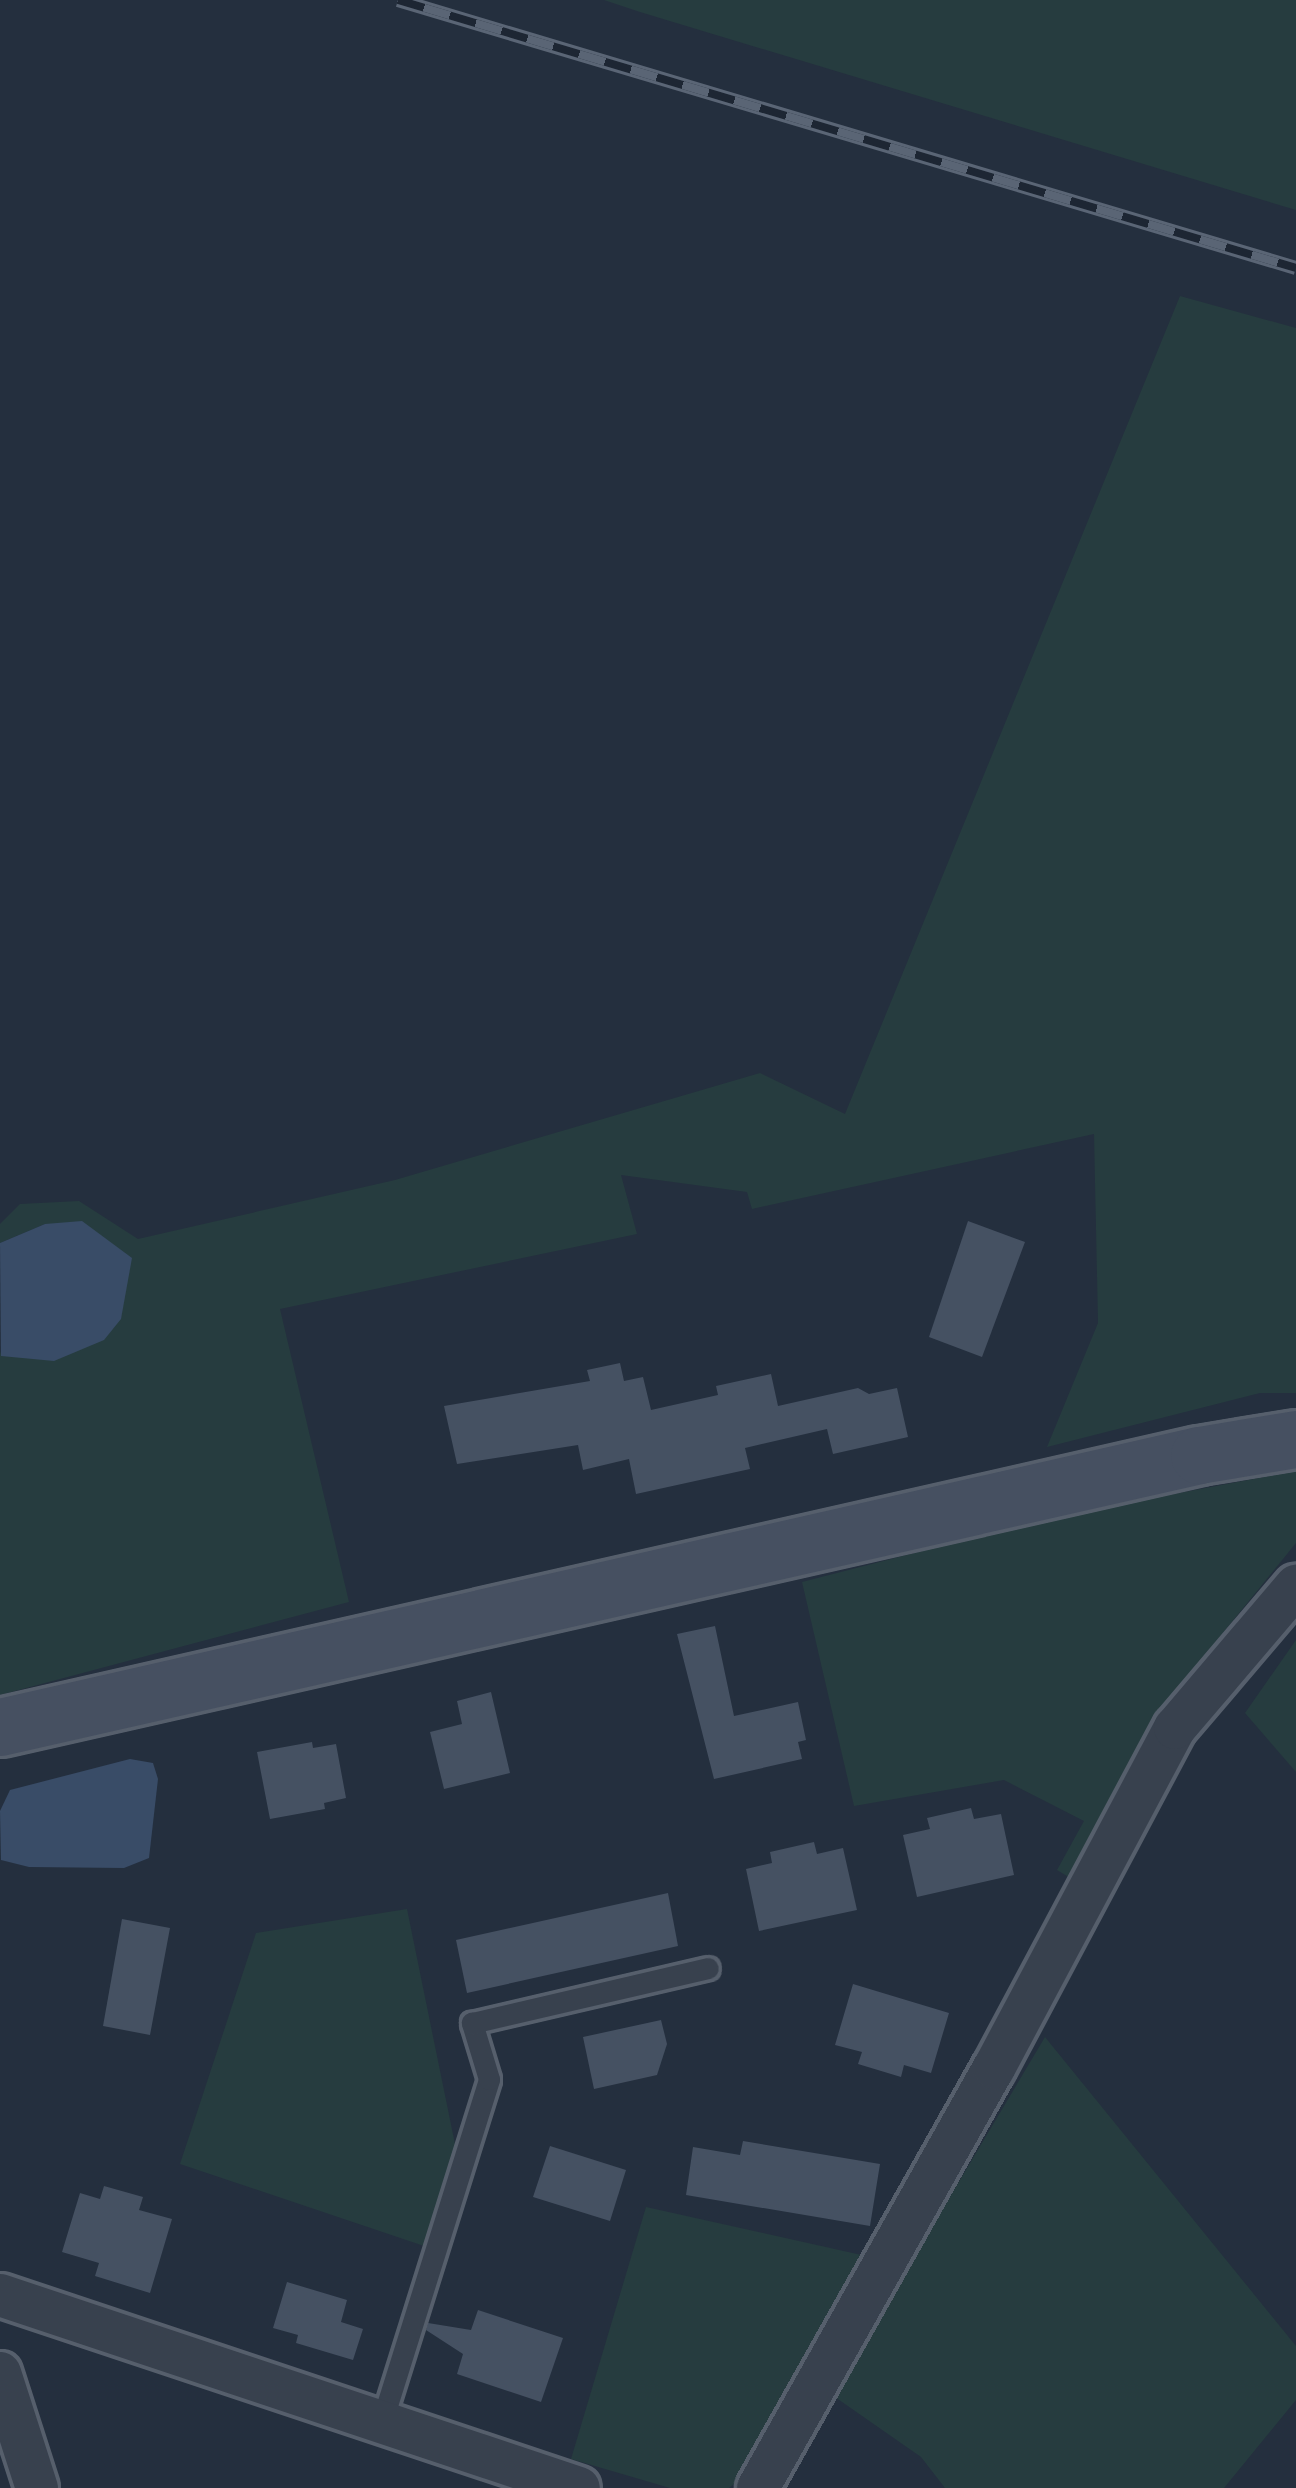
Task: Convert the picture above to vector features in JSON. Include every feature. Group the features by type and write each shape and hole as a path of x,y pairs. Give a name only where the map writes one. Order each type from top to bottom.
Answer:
{"street":[{"path":"0,1727 1176,1460 1296,1439"},
{"path":"758,2488 994,2068 1175,1728 1296,1586"},
{"path":"0,2295 579,2488"},
{"path":"0,2373 38,2488"}],"lane":[{"path":"382,2421 489,2079 472,2023 708,1968"}],"green space":[{"path":"604,0 1296,0 1296,210 640,12"},
{"path":"1180,296 1296,328 1296,1393 1260,1393 1047,1447 1098,1323 1094,1134 752,1209 747,1192 621,1175 637,1234 280,1309 349,1602 0,1695 0,1354 45,1224 0,1243 0,1224 20,1204 79,1201 138,1239 395,1180 760,1073 845,1114"},
{"path":"1296,1471 1296,1543 1205,1655 1082,1885 1057,1870 1084,1821 1004,1780 854,1806 802,1582 1062,1515"},
{"path":"1296,1640 1296,1772 1245,1713"},
{"path":"407,1909 456,2149 424,2246 180,2164 256,1933"},
{"path":"1045,2037 1296,2346 1296,2400 1224,2488 945,2488 921,2457 832,2395"},
{"path":"646,2207 866,2256 738,2481 729,2488 670,2488 571,2459"}],"water":[{"path":"82,1221 132,1258 121,1319 104,1340 54,1361 1,1356 0,1243 45,1224"},
{"path":"130,1759 153,1763 158,1779 149,1858 124,1868 29,1867 1,1860 0,1811 10,1790"}],"building":[{"path":"968,1221 1025,1242 982,1357 929,1337"},
{"path":"620,1363 624,1381 643,1377 651,1410 718,1395 716,1386 771,1374 778,1406 858,1388 869,1394 897,1388 908,1437 833,1454 827,1429 745,1448 750,1469 636,1494 629,1459 583,1470 578,1445 457,1464 444,1406 590,1381 587,1370"},
{"path":"715,1626 734,1716 798,1702 806,1740 798,1742 802,1759 714,1779 677,1634"},
{"path":"491,1692 510,1773 444,1789 430,1732 462,1724 457,1701"},
{"path":"312,1742 313,1748 336,1744 346,1798 324,1803 325,1809 270,1819 257,1752"},
{"path":"971,1808 974,1819 1001,1814 1014,1875 917,1897 903,1835 930,1829 927,1818"},
{"path":"814,1842 817,1854 843,1848 857,1910 759,1931 746,1869 772,1863 770,1852"},
{"path":"668,1893 678,1946 467,1993 456,1940"},
{"path":"122,1919 170,1928 150,2035 103,2026"},
{"path":"853,1984 949,2013 931,2073 904,2065 901,2077 858,2064 862,2052 835,2045"},
{"path":"661,2020 667,2044 657,2075 594,2089 583,2037"},
{"path":"743,2141 880,2164 870,2226 686,2195 693,2147 740,2155"},
{"path":"550,2146 626,2170 610,2221 533,2197"},
{"path":"104,2186 143,2197 139,2210 172,2219 150,2293 95,2276 99,2263 62,2252 80,2193 100,2199"},
{"path":"287,2282 347,2300 341,2322 363,2329 353,2360 296,2343 298,2335 273,2328"},
{"path":"478,2310 563,2338 541,2402 457,2374 463,2354 426,2330 428,2323 471,2330"}],"railway":[{"path":"398,0 1296,268"}]}
